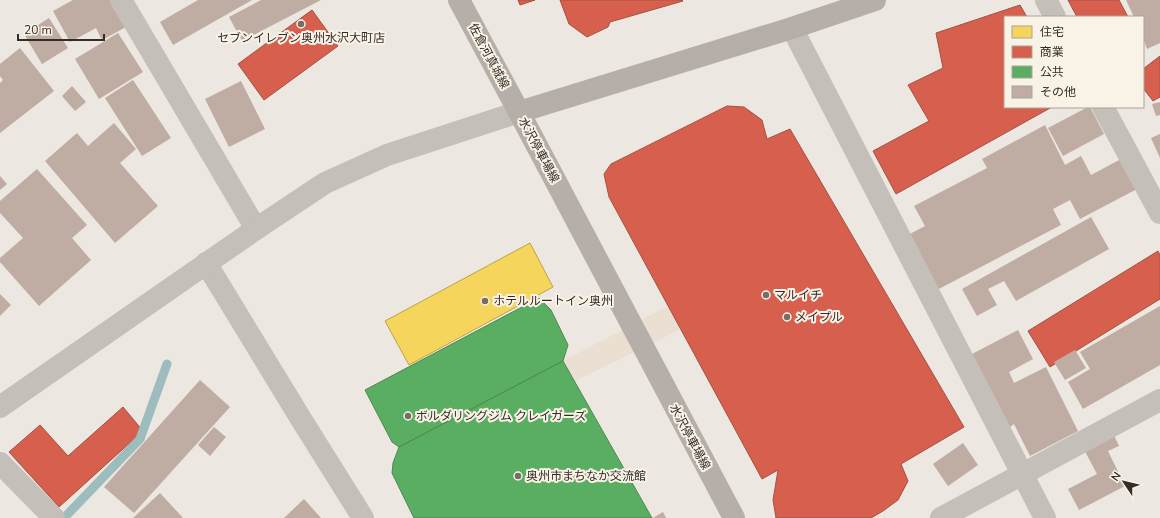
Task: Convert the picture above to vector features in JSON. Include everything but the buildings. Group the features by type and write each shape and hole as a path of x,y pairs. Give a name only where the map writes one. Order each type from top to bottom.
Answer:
{"main road":[{"name":"佐倉河真城線","path":"459,0 519,112"},
{"name":"水沢停車場線","path":"734,518 519,112 792,28 875,0"}],"street":[{"path":"121,0 256,228"},
{"path":"1046,0 1054,16"},
{"path":"792,28 1045,518"},
{"path":"1104,108 1160,213"},
{"path":"0,407 256,228 324,183 387,155 519,112"},
{"path":"206,263 300,419 363,518"},
{"path":"941,518 1160,400"},
{"path":"0,463 54,518"}],"shaded area":[{"path":"668,306 681,329 575,381 563,361"}],"waterway":[{"path":"64,518 140,439 167,364"}],"place":[{"name":"セブンイレブン奥州水沢大町店","path":"301,24"},
{"name":"マルイチ","path":"766,295"},
{"name":"ホテルルートイン奥州","path":"485,301"},
{"name":"メイプル","path":"787,317"},
{"name":"ボルダリングジム クレイガーズ","path":"408,416"},
{"name":"奥州市まちなか交流館","path":"518,476"}]}
